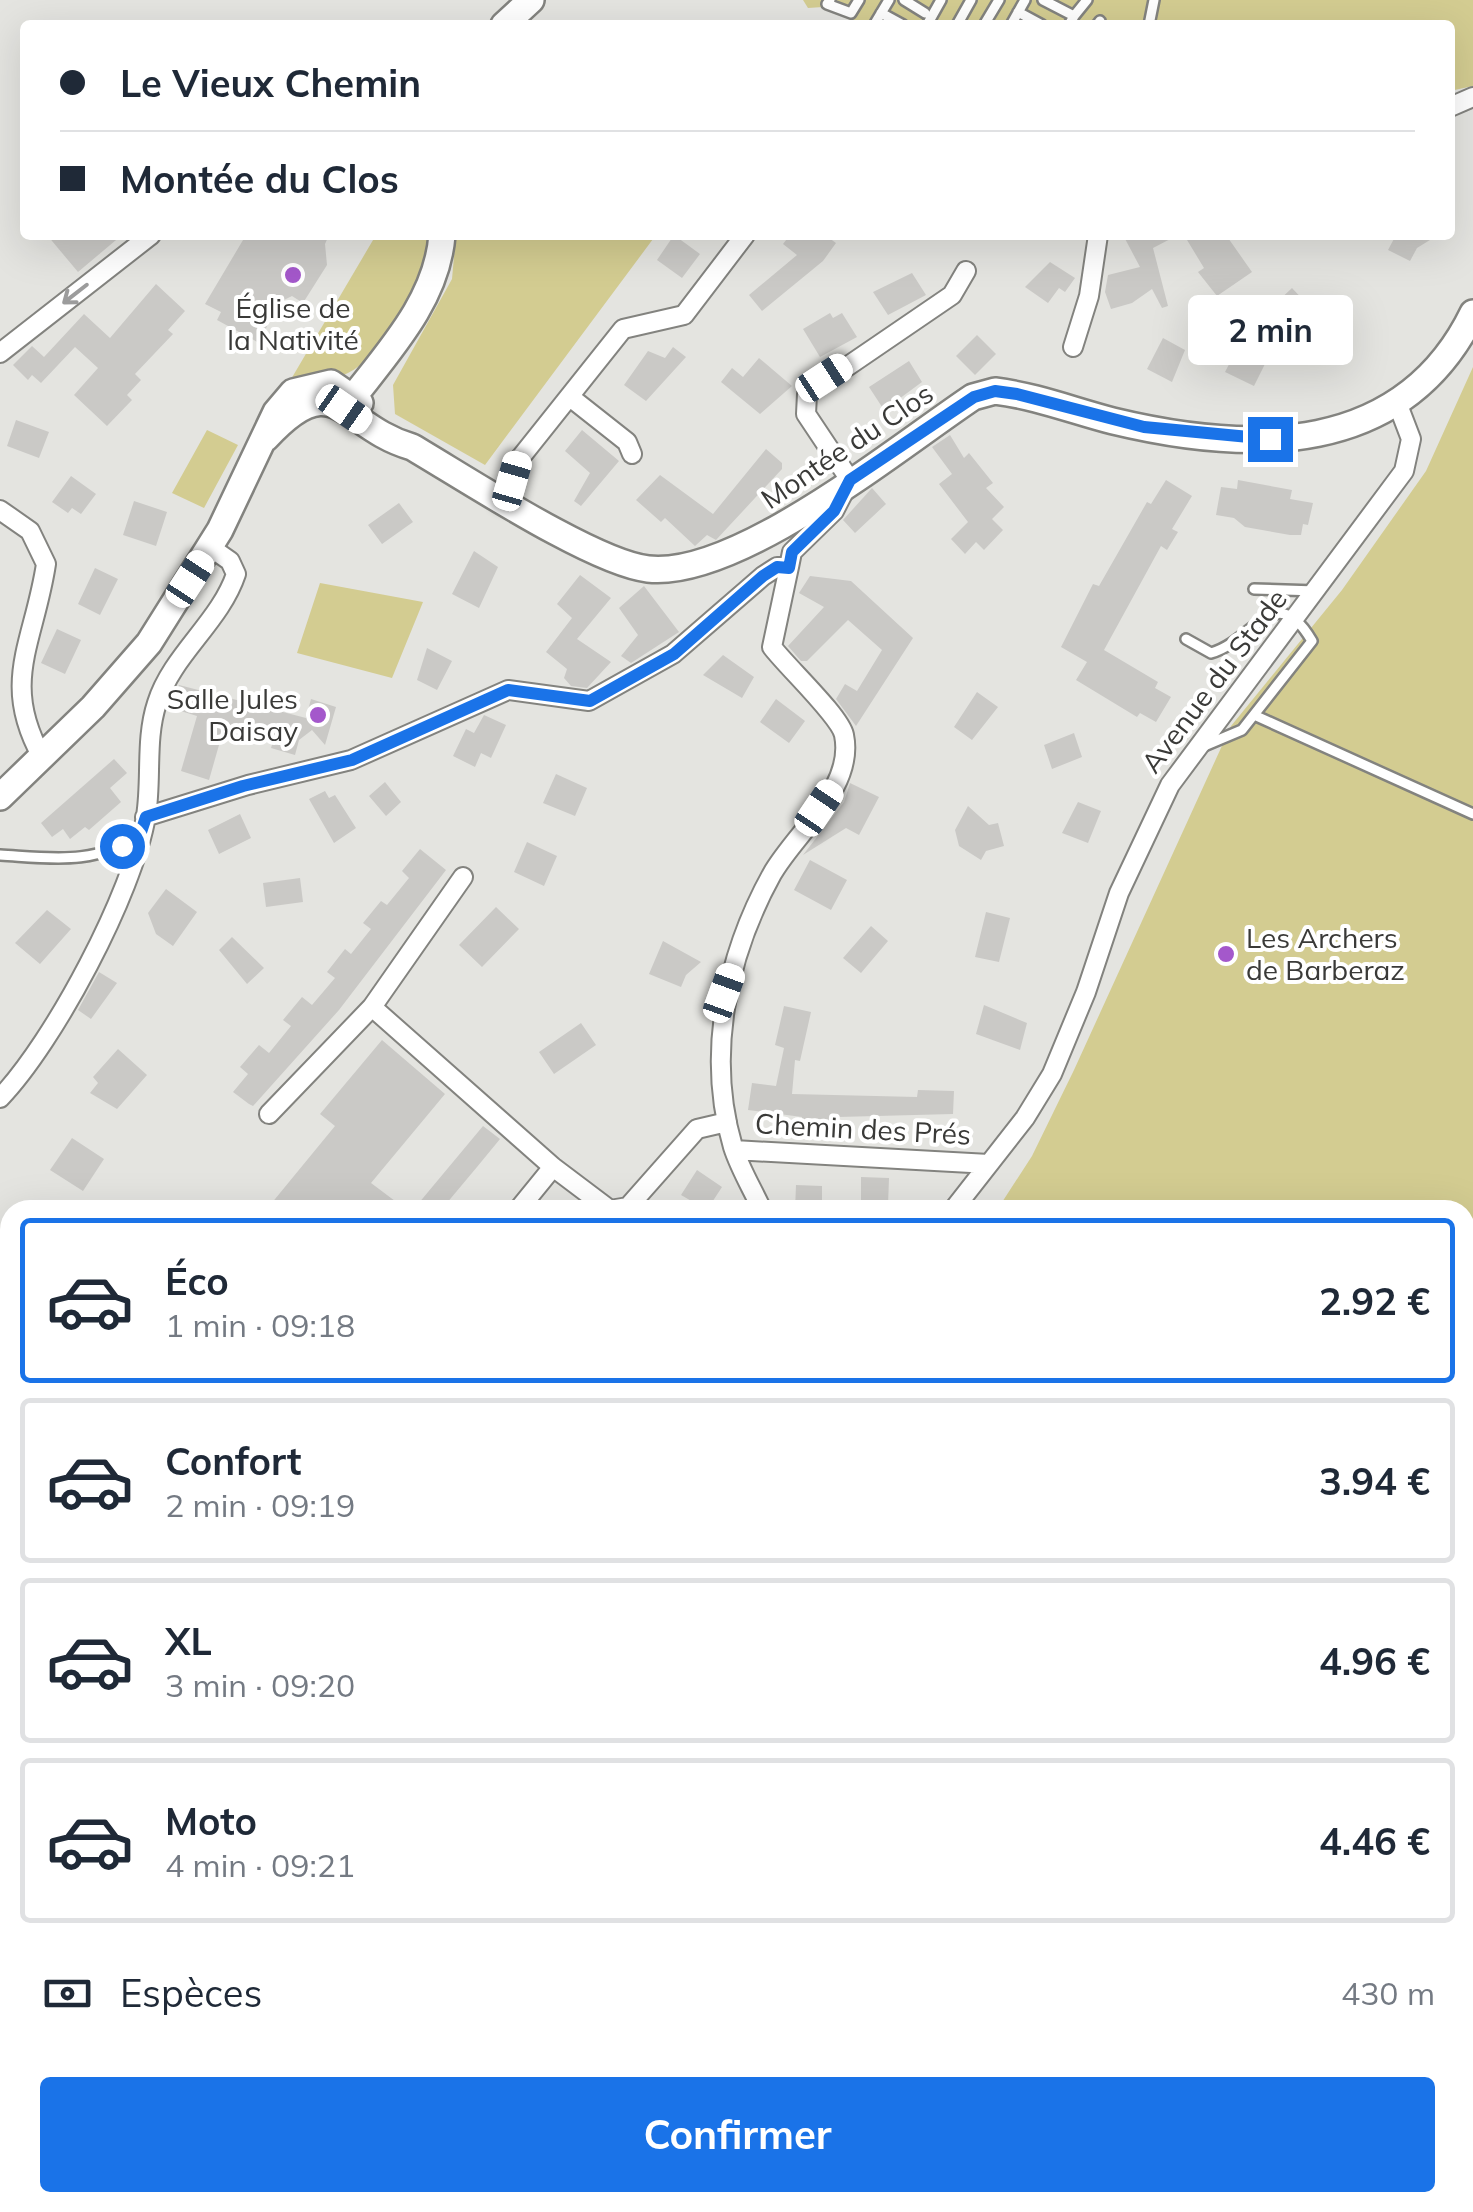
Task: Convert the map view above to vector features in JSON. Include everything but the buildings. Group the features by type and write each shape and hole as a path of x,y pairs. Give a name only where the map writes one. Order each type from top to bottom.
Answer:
{"main road":[{"path":"509,20 531,0"},
{"path":"0,797 148,643 210,547 276,412 292,392 331,384 348,403 428,291 439,268 442,240"},
{"path":"1398,405 1440,368 1473,313"},
{"name":"Montée du Clos","path":"348,403 412,447 604,556 649,570 695,565 734,552 974,397 995,391 1144,427 1243,439 1296,437 1341,428 1398,405"}],"street":[{"path":"0,353 145,240"},
{"path":"507,501 517,462 624,329 684,315 741,240"},
{"path":"1073,347 1090,296 1097,240"},
{"path":"143,825 243,786 352,760 508,690 590,701 674,654 763,576 777,567 789,568 792,552 834,511 850,480 806,414 808,394 952,295 966,271"},
{"path":"570,397 627,442 632,454"},
{"name":"Avenue du Stade","path":"961,1200 1052,1074 1086,992 1119,892 1170,786 1404,471 1411,439 1398,405"},
{"path":"0,510 30,530 46,564 9,673 8,692 19,730 42,757"},
{"path":"0,1098 20,1077 54,1022 135,860 143,825 157,703 236,574 230,561 210,547"},
{"name":"Chemin des Prés","path":"757,1200 734,1150 728,1122 721,1064 724,993 772,873 836,784 846,750 843,729 772,647 789,568"},
{"path":"269,1114 372,1007 463,877"},
{"path":"372,1007 552,1167 597,1200"},
{"path":"634,1200 697,1128 728,1122"},
{"name":"Chemin des Prés","path":"734,1150 989,1164"},
{"path":"526,1200 552,1167"}],"lane":[{"path":"830,0 827,4 851,13 859,0"},
{"path":"877,20 888,0"},
{"path":"904,0 925,13"},
{"path":"983,20 999,0"},
{"path":"1014,20 1025,0"},
{"path":"1044,0 1072,20 1087,0"},
{"path":"1018,12 1033,20"},
{"path":"881,13 894,20"},
{"path":"1254,589 1318,591"},
{"path":"1186,639 1211,653 1224,649 1273,613 1298,617 1312,641 1242,730 1198,748"},
{"path":"1254,715 1473,814"},
{"path":"0,855 72,860 105,854 143,825"}],"shaded area":[{"path":"803,0 1473,0 1473,86 1455,90 1455,20 850,20 823,7 808,8"},
{"path":"373,240 429,240 401,312 376,349 348,373 287,386"},
{"path":"456,240 652,240 485,465 395,414 393,385 452,279"},
{"path":"1473,367 1473,1200 1003,1200 1032,1156 1074,1070 1231,726 1342,590 1426,471"},
{"path":"207,430 238,445 204,508 172,493"},
{"path":"320,583 423,602 392,678 297,653"}],"place":[{"name":"Église de la Nativité","path":"293,275"},
{"name":"Salle Jules Daisay","path":"318,715"},
{"name":"Les Archers de Barberaz","path":"1226,954"}],"route":[{"path":"122,846 141,832 146,817 243,786 315,772 352,760 508,690 520,688 572,701 590,701 617,688 674,654 763,576 777,567 789,568 792,552 805,535 834,511 850,480 974,397 995,391 1017,394 1144,427 1185,434 1270,439"}]}
